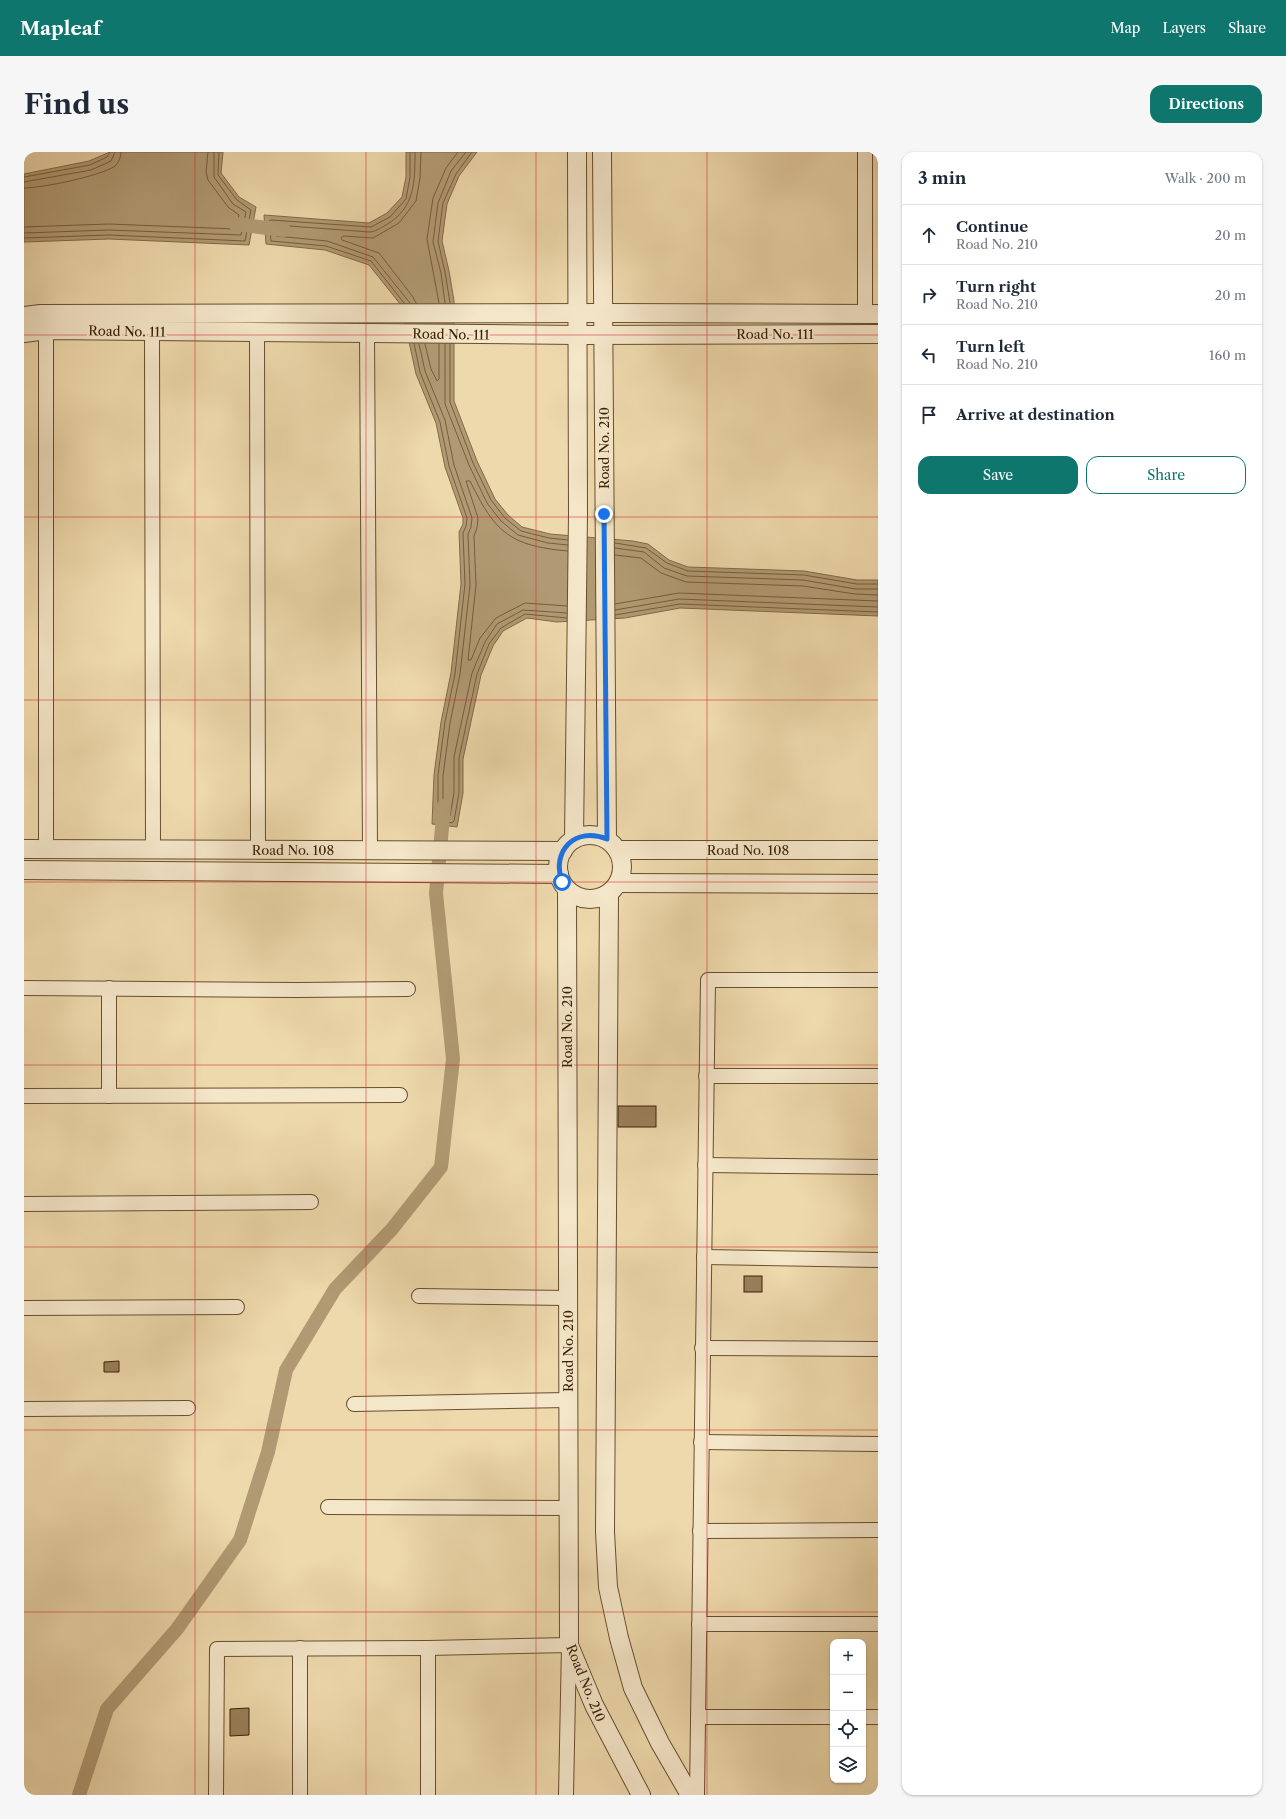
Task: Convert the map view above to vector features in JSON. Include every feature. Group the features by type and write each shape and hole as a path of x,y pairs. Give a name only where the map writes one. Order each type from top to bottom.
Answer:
{"street":[{"name":"Road No. 210","path":"577,152 577,642 568,845 559,858 559,874 567,890 569,1645 594,1705 641,1795"},
{"name":"Road No. 210","path":"602,152 605,643 612,845 623,866 614,888 605,1532 608,1587 619,1638 633,1688 660,1743 690,1795"},
{"path":"865,152 871,314"},
{"name":"Road No. 111","path":"24,316 40,314 871,314"},
{"name":"Road No. 111","path":"24,333 46,330 577,335 878,334"},
{"path":"46,330 46,849"},
{"path":"152,331 153,849"},
{"path":"257,332 258,850"},
{"path":"367,333 370,850"},
{"path":"568,845 590,835 612,845"},
{"name":"Road No. 108","path":"24,849 490,851 568,845"},
{"name":"Road No. 108","path":"612,845 878,850"},
{"name":"Road No. 108","path":"24,870 416,873 490,872 559,874"},
{"path":"567,890 574,896 583,899 601,898 614,888 878,884"},
{"path":"696,1795 708,980 878,980"},
{"path":"24,988 408,989"},
{"path":"109,988 109,1096"},
{"path":"706,1076 878,1076"},
{"path":"24,1096 400,1095"},
{"path":"705,1165 878,1167"},
{"path":"24,1204 311,1202"},
{"path":"704,1257 878,1260"},
{"path":"419,1296 568,1298"},
{"path":"24,1308 237,1307"},
{"path":"702,1348 878,1349"},
{"path":"354,1404 568,1400"},
{"path":"24,1409 188,1408"},
{"path":"701,1442 878,1444"},
{"path":"328,1507 568,1508"},
{"path":"700,1530 878,1530"},
{"path":"699,1624 878,1624"},
{"path":"216,1795 217,1649 428,1648 569,1645 566,1795"},
{"path":"300,1648 300,1795"},
{"path":"428,1648 428,1795"},
{"path":"698,1717 830,1717"},
{"path":"866,1717 878,1717"}],"water":[{"path":"110,152 223,152 221,173 239,197 256,207 249,245 109,239 24,242 24,174 89,161"},
{"path":"406,152 477,152 459,176 447,204 442,241 454,301 454,401 477,461 495,499 508,515 522,527 550,534 633,541 648,544 669,560 688,567 804,571 857,580 878,580 878,616 680,608 625,618 557,622 527,618 503,631 493,646 481,675 463,759 463,793 457,827 432,824 434,775 441,722 451,673 461,584 459,532 463,524 463,518 445,467 436,423 416,374 401,305 369,265 325,250 266,244 264,215 369,223 387,213 402,197 406,177"}],"building":[{"path":"618,1106 656,1106 656,1127 618,1127"},
{"path":"744,1276 762,1276 762,1292 744,1292"},
{"path":"119,1361 119,1372 104,1372 104,1362"},
{"path":"249,1708 249,1735 230,1736 230,1709"}],"waterway":[{"path":"235,224 284,230"},
{"path":"79,1795 107,1709 177,1629 240,1540 268,1452 286,1370 335,1289 392,1229 441,1167 453,1059 436,893 444,806"}],"route":[{"path":"562,882 559,874 559,858 562,851 568,844 574,839 582,836 599,836 607,839 604,514"}]}
